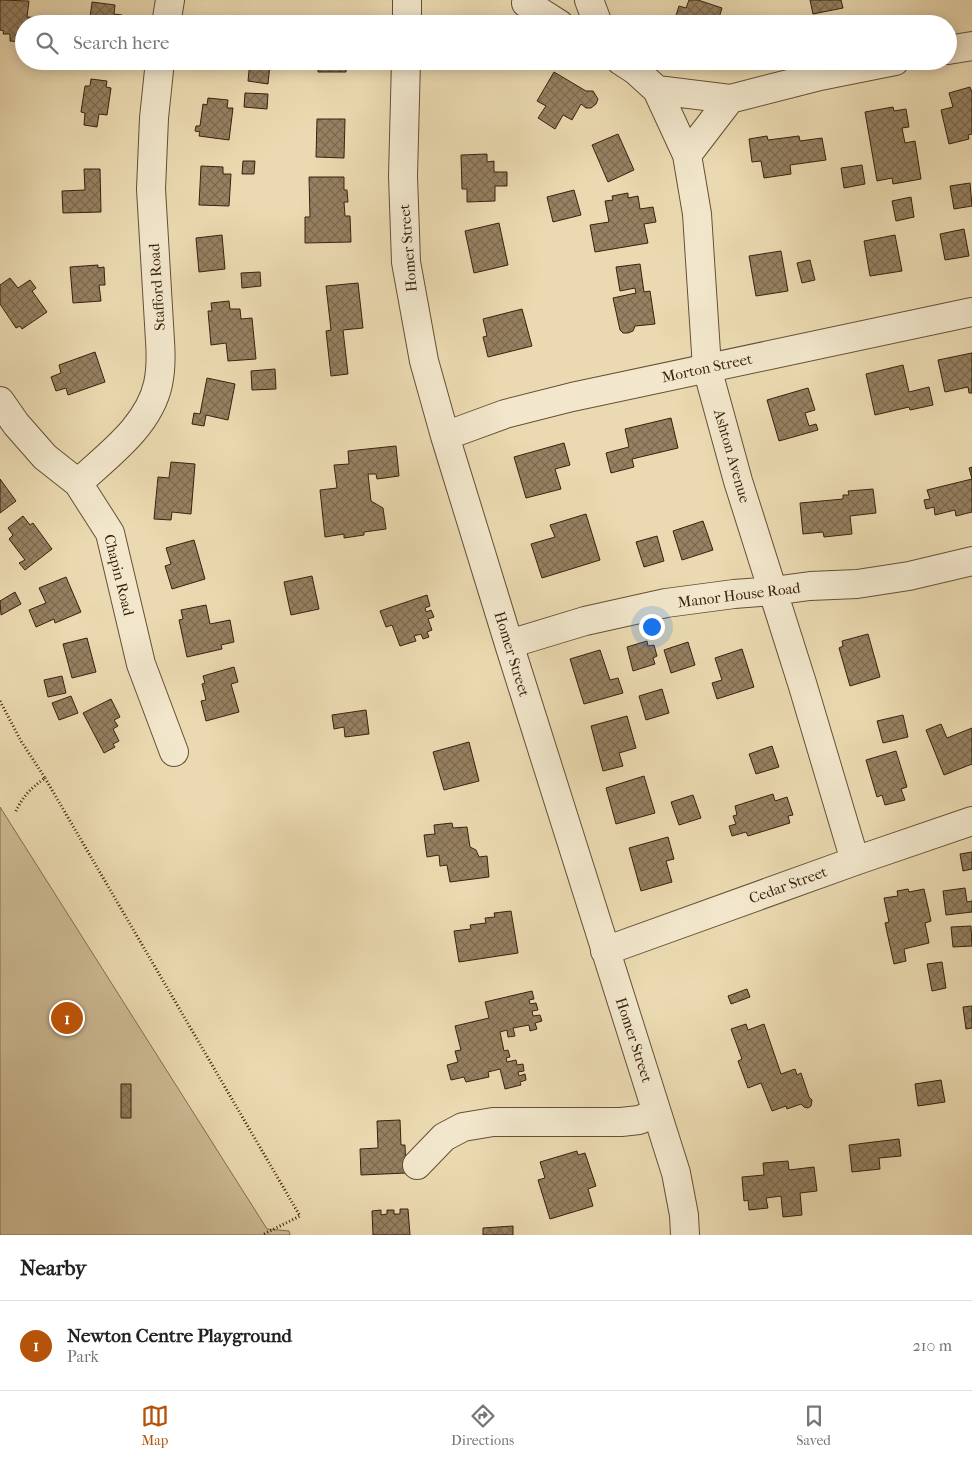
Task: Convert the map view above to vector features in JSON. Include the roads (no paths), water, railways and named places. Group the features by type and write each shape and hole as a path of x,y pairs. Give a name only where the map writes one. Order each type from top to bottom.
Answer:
{"street":[{"path":"168,15 170,0"},
{"path":"407,0 407,15"},
{"path":"590,0 595,15"},
{"path":"520,1 544,15"},
{"path":"957,48 972,46"},
{"name":"Stafford Road","path":"78,482 126,439 147,412 158,385 161,360 151,190 154,118 159,70"},
{"name":"Homer Street","path":"406,70 403,176 406,262 424,361 509,644 657,1113 680,1193 685,1235"},
{"name":"Ashton Avenue","path":"635,70 657,90 687,155 697,214 707,368 738,480 855,860"},
{"path":"657,90 730,99 850,70"},
{"path":"687,155 730,99"},
{"name":"Morton Street","path":"445,436 505,414 572,397 972,312"},
{"name":"Chapin Road","path":"0,401 16,424 45,457 78,482 110,533 141,664 174,752"},
{"name":"Manor House Road","path":"509,644 585,621 666,603 734,594 773,592 810,586 858,584 910,576 972,561"},
{"name":"Cedar Street","path":"606,951 855,860 972,821"},
{"path":"417,1165 444,1137 463,1127 493,1122 621,1122 638,1120 657,1113"}],"place":[{"name":"Newton Centre Playground","path":"67,1018"}]}
